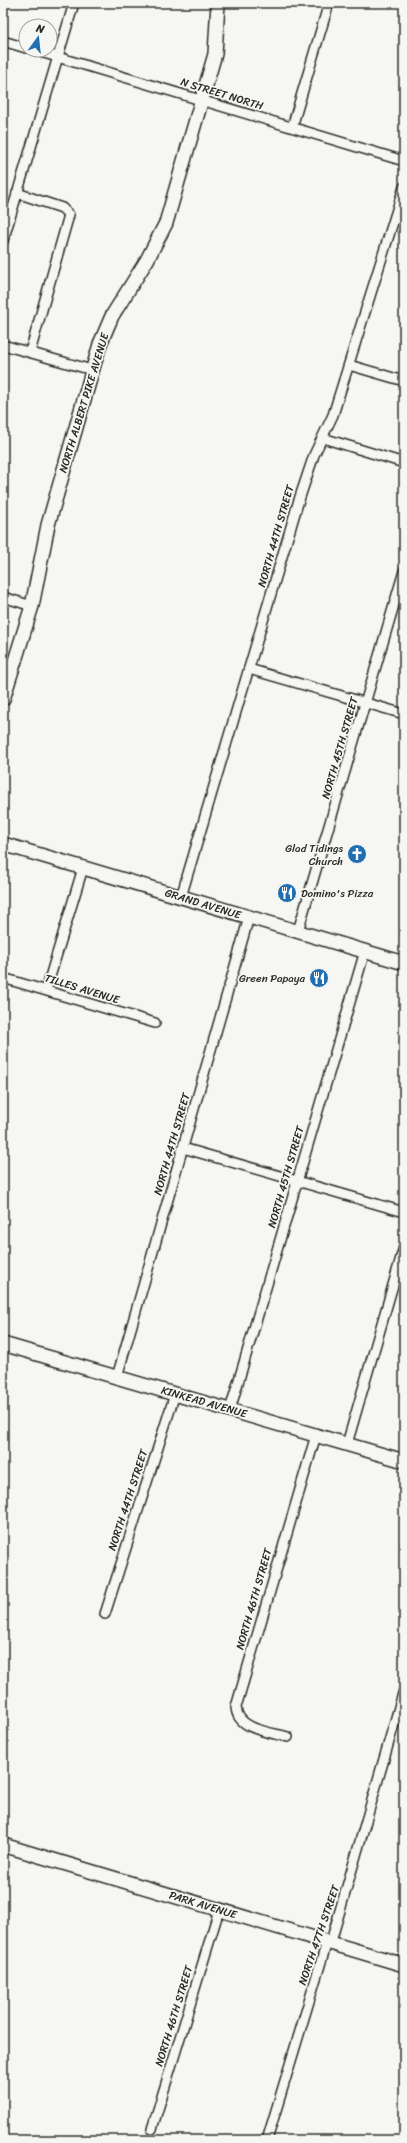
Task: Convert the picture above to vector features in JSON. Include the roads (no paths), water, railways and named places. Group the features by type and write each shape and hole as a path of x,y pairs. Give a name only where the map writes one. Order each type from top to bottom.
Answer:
{"street":[{"path":"58,57 74,3"},
{"name":"NORTH ALBERT PIKE AVENUE","path":"3,699 32,606 48,525 92,370 112,316 147,260 166,223 202,100 217,41 218,3"},
{"path":"292,127 329,3"},
{"path":"3,41 18,46"},
{"name":"N STREET NORTH","path":"58,57 404,161"},
{"path":"3,241 58,58"},
{"name":"NORTH 44TH STREET","path":"181,897 298,503 314,455 333,415 404,186"},
{"path":"17,193 62,208 69,215 30,352"},
{"path":"3,345 92,370"},
{"path":"349,365 404,381"},
{"path":"323,438 404,463"},
{"name":"NORTH 45TH STREET","path":"298,932 404,571"},
{"path":"3,597 32,606"},
{"path":"249,670 404,714"},
{"name":"GRAND AVENUE","path":"3,844 404,963"},
{"path":"46,990 83,868"},
{"name":"NORTH 44TH STREET","path":"117,1377 249,917"},
{"name":"NORTH 45TH STREET","path":"230,1410 365,951"},
{"name":"TILLES AVENUE","path":"3,978 155,1023"},
{"path":"183,1148 404,1212"},
{"path":"347,1444 404,1247"},
{"name":"KINKEAD AVENUE","path":"3,1344 404,1461"},
{"name":"NORTH 44TH STREET","path":"105,1614 174,1394"},
{"name":"NORTH 46TH STREET","path":"288,1738 246,1725 238,1717 236,1707 316,1435"},
{"name":"NORTH 47TH STREET","path":"267,2140 326,1942 329,1942 332,1938 349,1885 404,1690"},
{"name":"PARK AVENUE","path":"3,1845 404,1965"},
{"name":"NORTH 46TH STREET","path":"152,2129 219,1910"}],"place":[{"name":"Glad Tidings Church","path":"357,854"},
{"name":"Domino's Pizza","path":"287,893"},
{"name":"Green Papaya","path":"319,978"}]}
